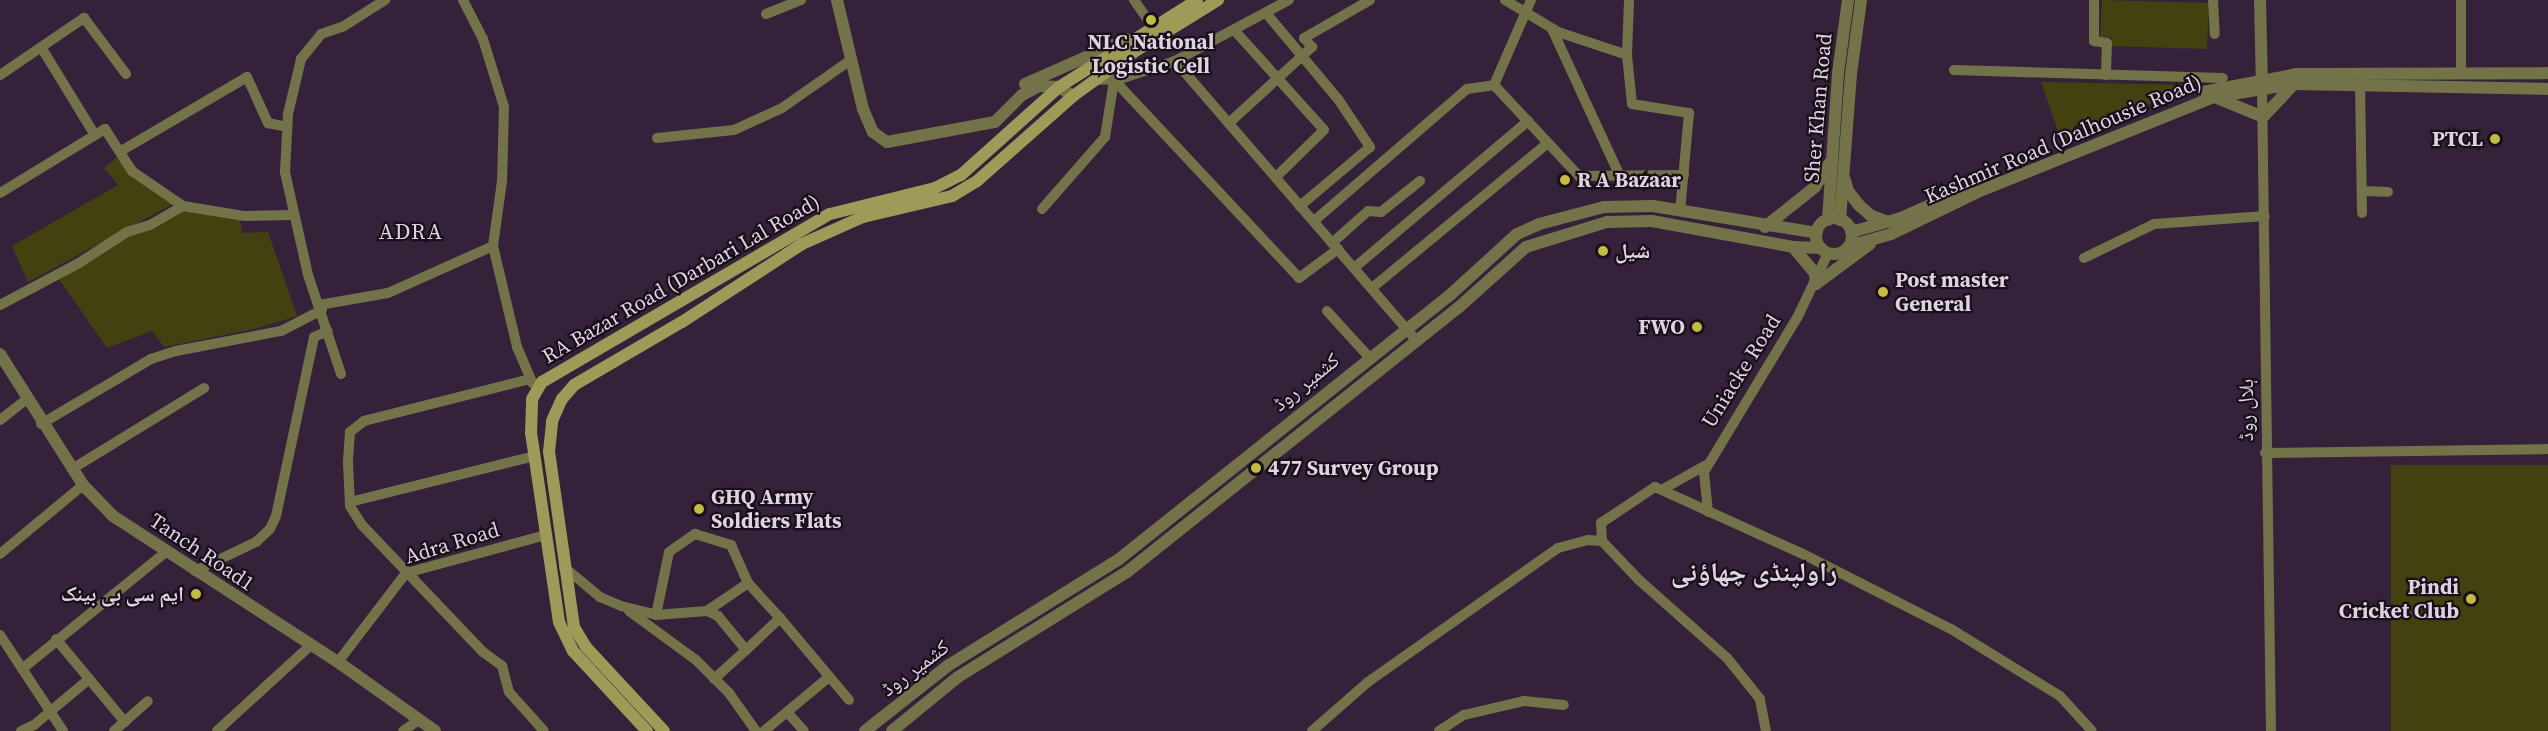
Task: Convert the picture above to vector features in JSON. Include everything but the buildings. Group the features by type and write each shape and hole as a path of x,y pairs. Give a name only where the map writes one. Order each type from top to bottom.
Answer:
{"main road":[{"name":"RA Bazar Road (Darbari Lal Road)","path":"647,731 566,641 559,622 534,456 530,410 533,385 734,272 801,228 847,207 935,188 961,175 1059,87 1138,34 1154,27 1197,0"},
{"name":"RA Bazar Road (Darbari Lal Road)","path":"664,731 579,637 564,567 549,436 557,408 574,385 682,322 802,244 862,218 952,196 977,181 1073,96 1218,0"}],"street":[{"path":"341,374 321,308 308,275 294,215 285,172 287,127 301,59 321,34 344,26 385,0"},
{"path":"463,0 483,39 504,107 502,181 493,246 516,347 533,385 364,422 350,432 350,502 362,525 406,573 502,666 509,692 544,731"},
{"path":"766,14 801,0"},
{"path":"837,0 873,132 887,142 987,124 1005,115 1032,88 1059,87 1073,96"},
{"path":"1134,0 1154,27"},
{"path":"1095,80 1114,80 1174,61 1235,31 1289,0"},
{"path":"1229,123 1312,47 1304,38 1370,0"},
{"path":"1505,0 1552,29 1627,55"},
{"path":"1494,85 1531,0"},
{"path":"1629,0 1627,55 1632,104 1689,113 1680,211"},
{"name":"Sher Khan Road","path":"1834,220 1832,158 1848,0"},
{"name":"Sher Khan Road","path":"1834,220 1844,173 1851,74 1861,0"},
{"path":"2094,0 2094,41 2107,43 2106,75"},
{"path":"2213,0 2215,34"},
{"path":"2260,0 2262,84"},
{"path":"2461,0 2461,73"},
{"path":"1266,13 1338,99 1370,147 1300,206"},
{"path":"0,75 84,18 126,74"},
{"path":"1552,29 1620,176"},
{"path":"1235,31 1324,130 1275,177"},
{"path":"987,124 1020,87 1138,34"},
{"path":"41,47 95,135"},
{"path":"2214,97 2263,117 2290,79 2277,69 2261,50"},
{"path":"657,138 734,130 782,108 852,59"},
{"path":"1174,61 1416,340"},
{"path":"1954,70 2223,78"},
{"name":"Kashmir Road (Dalhousie Road)","path":"1851,232 1889,222 2164,106 2211,89 2290,79 2461,73 2548,73"},
{"path":"121,151 247,77 268,123 287,127"},
{"name":"Kashmir Road (Dalhousie Road)","path":"2290,79 2360,84 2548,89"},
{"path":"1042,209 1105,137 1114,80"},
{"path":"1114,80 1299,278 1335,246 1368,211 1381,212 1420,181"},
{"name":"Kashmir Road (Dalhousie Road)","path":"1849,246 1874,241 1980,191 2214,97 2262,84"},
{"name":"ہلال روڈ","path":"2262,84 2265,216 2265,453 2271,731"},
{"path":"2360,84 2362,213"},
{"path":"1494,85 1579,176 1684,175"},
{"path":"1314,221 1467,89 1494,85"},
{"path":"1354,268 1528,122"},
{"path":"0,193 95,135 109,130 132,171 183,206 245,216 294,215"},
{"path":"1372,288 1548,143"},
{"path":"1765,227 1815,187 1832,158"},
{"path":"1844,173 1848,191 1859,206 1869,215 1889,222"},
{"path":"2363,191 2388,192"},
{"path":"0,305 78,263 127,232 150,225 183,206"},
{"name":"کشمیر روڈ","path":"865,731 906,697 988,640 1118,560 1407,328 1517,234 1539,224 1605,207 1653,206 1765,227 1817,233"},
{"path":"2084,258 2154,224 2265,216"},
{"path":"1834,220 1851,232 1849,246 1840,253 1824,250 1817,233 1834,220"},
{"name":"کشمیر روڈ","path":"892,731 958,677 1127,572 1416,340 1526,247 1607,222 1652,221 1793,247 1824,250"},
{"path":"1793,247 1811,267 1816,284 1874,241"},
{"path":"42,424 151,359 176,351 280,331 321,308 388,293 493,246"},
{"name":"Uniacke Road","path":"1708,512 1704,472 1816,284 1824,250"},
{"path":"1327,311 1384,364"},
{"path":"195,571 256,542 270,529 276,516 314,337 328,331"},
{"name":"Tanch Road1","path":"0,354 82,485 113,516 338,662 435,731"},
{"path":"72,469 204,388"},
{"path":"0,420 27,399"},
{"path":"1287,423 1296,435"},
{"path":"1261,444 1271,456"},
{"path":"2265,453 2548,449"},
{"path":"350,502 534,456"},
{"path":"1665,488 1708,464"},
{"path":"0,554 82,485"},
{"path":"1766,731 1760,699 1727,658 1639,580 1602,541 1600,523 1655,487 1665,488 1708,512 1803,554 1951,629 2060,696 2092,731"},
{"path":"656,615 669,552 695,534 731,545 748,583 849,700"},
{"name":"Adra Road","path":"338,662 406,573 546,536"},
{"path":"1312,731 1368,682 1558,548 1588,540 1602,541"},
{"path":"22,669 56,639 166,552"},
{"path":"564,567 600,597 621,606 663,632 714,679 756,731"},
{"path":"1081,582 1089,596"},
{"path":"621,606 656,615 707,611 748,583"},
{"path":"707,611 717,616 746,650"},
{"path":"714,679 780,618"},
{"path":"0,635 63,731"},
{"path":"56,639 125,722"},
{"path":"988,640 996,653"},
{"path":"217,731 311,645"},
{"path":"764,731 829,677"},
{"path":"21,731 50,712 89,679"},
{"path":"906,697 916,711"},
{"path":"114,731 148,701"},
{"path":"1439,731 1464,715 1524,701 1564,705"},
{"path":"787,712 804,731"},
{"path":"403,731 419,720"}],"shaded area":[{"path":"2102,0 2209,3 2207,49 2112,46 2112,38 2100,37"},
{"path":"2041,82 2196,85 2061,140"},
{"path":"116,158 173,204 28,282 12,246 118,185 104,168"},
{"path":"186,210 240,220 242,233 268,232 297,316 254,329 164,347 152,331 107,348 59,279 128,234"},
{"name":"Pindi Cricket Club","path":"2391,465 2548,465 2548,731 2391,731"}],"place":[{"name":"NLC National Logistic Cell","path":"1151,20"},
{"name":"PTCL","path":"2495,139"},
{"name":"R A Bazaar","path":"1565,180"},
{"name":"شیل","path":"1603,251"},
{"name":"Post master General","path":"1883,292"},
{"name":"FWO","path":"1697,327"},
{"name":"477 Survey Group","path":"1256,468"},
{"name":"GHQ Army Soldiers Flats","path":"699,509"},
{"name":"ایم سی بی بینک","path":"196,594"},
{"name":"Pindi Cricket Club","path":"2471,599"}],"district":[{"name":"ADRA","path":"411,232"},
{"name":"راولپنڈی چھاؤنی","path":"1754,572"}]}
